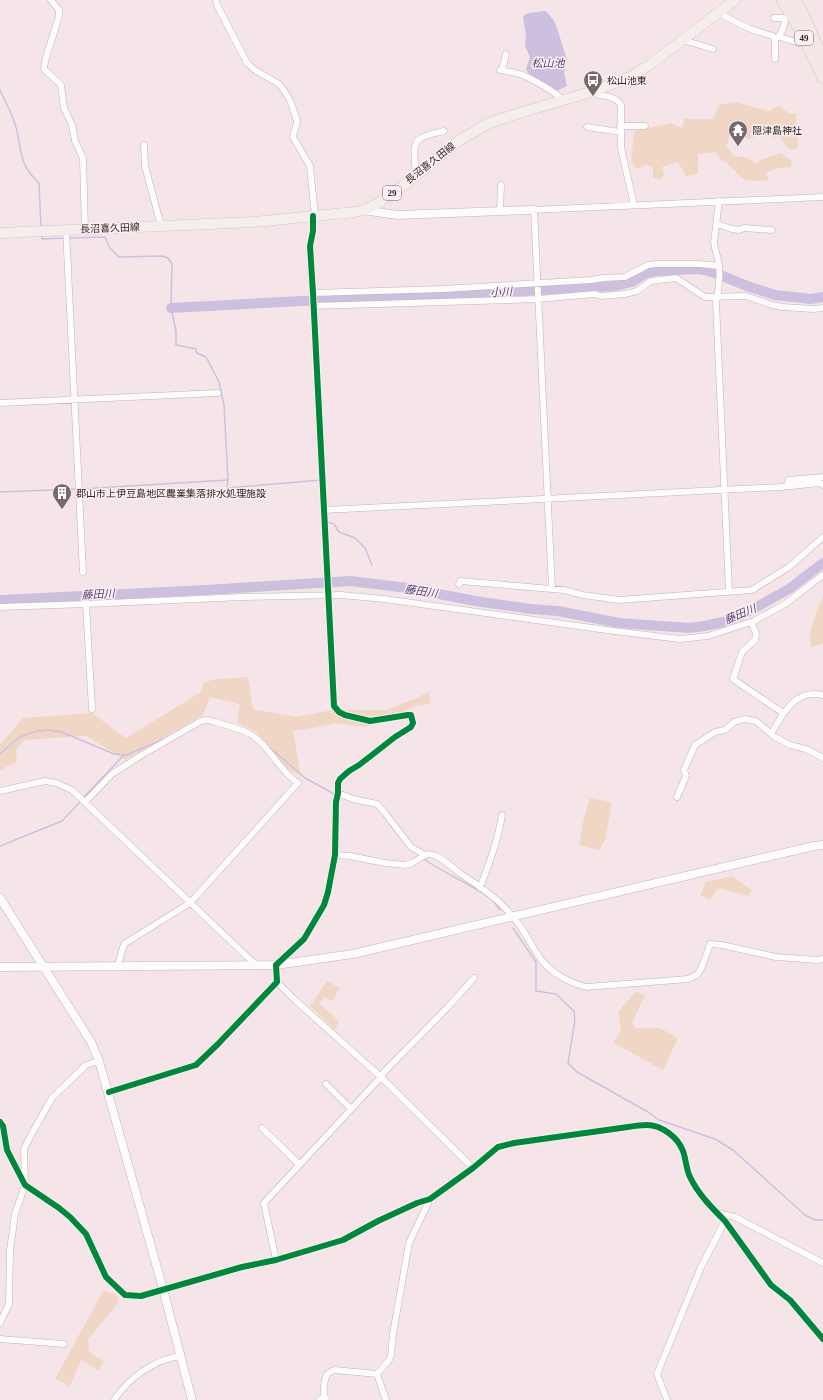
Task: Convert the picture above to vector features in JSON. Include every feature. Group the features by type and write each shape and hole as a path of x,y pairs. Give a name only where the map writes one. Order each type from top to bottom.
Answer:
{"highway":[{"name":"49","path":"782,0 788,16 806,42 823,78"},
{"name":"49","path":"795,0 823,58"}],"main road":[{"name":"長沼喜久田線","path":"0,233 254,222 363,210 377,204 460,140 489,123 594,91 630,77 651,64 736,0"}],"street":[{"path":"51,0 59,10 60,14 44,61 44,69 61,85 64,108 72,125 75,141 83,158 85,229"},
{"path":"216,0 216,5 247,63 255,70 279,84 288,95 297,121 293,137 310,166 313,180 314,216 310,246 314,293 334,706 338,712 345,715 370,721 408,715 411,715 414,721 411,727 390,740 342,777 338,783 335,809 335,855 324,905 304,939 276,965"},
{"path":"719,12 727,18 752,30 776,38 799,43 806,42"},
{"path":"774,18 788,16"},
{"path":"775,59 776,38 780,34 788,16"},
{"path":"683,40 713,49"},
{"path":"506,54 501,70 520,74 556,93 563,100"},
{"path":"594,91 598,95 608,96 618,100 621,105 621,148 634,205"},
{"path":"587,127 620,129 645,126"},
{"path":"416,175 415,148 417,142 421,138 444,131"},
{"path":"144,146 145,166 161,226"},
{"path":"500,211 501,184"},
{"path":"363,210 397,215 823,196"},
{"path":"719,201 714,243 719,272 716,311 729,591"},
{"path":"532,210 538,299 552,589"},
{"path":"717,224 739,230 744,228 772,230"},
{"path":"66,230 83,572"},
{"path":"314,293 443,289 625,277 648,265 657,264 699,264 719,272"},
{"path":"314,306 538,299 567,296 625,294 637,291 651,281 676,278 705,297 746,296 782,307 814,310 823,308"},
{"path":"0,403 218,393"},
{"path":"787,485 789,480 823,477"},
{"path":"324,510 820,483 823,485"},
{"path":"459,584 460,582 568,590 583,595 620,600 752,590 789,567 823,537"},
{"path":"0,607 244,597 342,595 384,599 680,639 708,636 751,622 785,604 823,574"},
{"path":"86,604 92,709"},
{"path":"751,622 756,632 755,640 742,652 733,679 783,713"},
{"path":"771,734 783,713 799,698 804,695 823,695"},
{"path":"677,797 686,776 684,770 695,745 715,732 725,730 734,722 744,719 756,721 771,734 790,745 806,749 823,758"},
{"path":"85,802 112,774 201,721 208,720 219,720 250,734 262,745 285,773 298,783 190,902 124,944 118,965"},
{"path":"0,792 45,780 72,790 257,966"},
{"path":"338,793 353,799 377,804 411,847 425,855"},
{"path":"480,888 492,858 500,829 502,815"},
{"path":"0,967 118,965 257,966 276,965 353,954 823,845"},
{"path":"335,855 405,864 412,863 425,855 430,854 447,863 494,897 519,925 543,962 564,978 580,986 587,987 688,979 697,976 702,967 710,944 722,945 776,957 818,960 823,959"},
{"path":"0,898 91,1042 99,1061 163,1289 192,1400"},
{"path":"276,965 277,982 381,1077 474,1168"},
{"path":"276,1260 264,1203 384,1072 447,1008 474,978"},
{"path":"108,1092 196,1065 277,982"},
{"path":"0,1323 9,1304 10,1250 15,1214 25,1185 24,1150 30,1135 52,1098 86,1065 99,1061"},
{"path":"326,1084 351,1109"},
{"path":"0,1122 3,1126 7,1150 25,1185 70,1217 86,1234 106,1277 125,1295 141,1296 242,1267 276,1260 342,1240 378,1221 417,1203 430,1199 474,1168 498,1147 514,1143 628,1127 645,1125 654,1126 666,1131 679,1144 683,1150 686,1168 691,1179 716,1213 725,1221 771,1285 790,1300 823,1340"},
{"path":"262,1128 299,1164"},
{"path":"377,1374 389,1360 391,1354 393,1334 409,1243 430,1199"},
{"path":"716,1213 735,1217 823,1263"},
{"path":"667,1400 657,1374 701,1267 725,1221"},
{"path":"0,1339 64,1344"},
{"path":"114,1400 132,1379 148,1368 174,1357 181,1356"},
{"path":"324,1400 323,1383 327,1374 334,1370 377,1374"},
{"path":"377,1374 386,1400"}],"shaded area":[{"path":"735,102 769,111 779,105 789,114 796,113 798,148 790,150 778,136 773,138 767,134 749,139 730,136 726,146 734,156 748,158 756,164 763,159 780,153 790,159 792,165 791,167 778,168 766,173 769,180 744,180 726,162 721,160 716,152 698,154 698,174 686,176 678,162 662,167 664,175 660,180 653,178 653,168 646,165 637,169 631,162 634,131 671,123 682,128 684,119 714,119 718,105"},
{"path":"823,596 823,644 811,647 811,628"},
{"path":"248,677 253,709 297,717 332,710 386,710 419,697 429,691 430,704 416,706 366,727 335,723 293,731 301,776 285,768 255,731 237,723 240,704 210,697 203,715 125,760 86,736 25,740 16,750 17,762 0,770 0,745 23,718 92,713 126,738 201,692 204,682 217,679"},
{"path":"590,798 612,802 605,840 599,850 579,845 584,818"},
{"path":"732,876 751,890 749,896 718,888 710,900 700,895 706,882"},
{"path":"327,981 340,988 332,1001 324,997 320,1004 339,1021 335,1030 310,1006"},
{"path":"636,991 645,995 632,1023 636,1028 660,1028 678,1038 663,1070 614,1043 621,1030 618,1012"},
{"path":"103,1291 116,1294 119,1302 88,1339 89,1351 104,1362 98,1370 81,1360 70,1386 55,1379"}],"water":[{"name":"松山池","path":"546,11 554,21 567,60 564,73 567,86 557,91 534,79 526,69 530,57 525,46 526,36 523,17 529,13"}],"waterway":[{"path":"0,90 15,124 24,162 27,169 39,183 41,228"},
{"path":"42,236 42,239 65,238"},
{"path":"69,238 105,237 110,248 119,257 162,256 168,258 172,264 171,308 176,331 176,345 196,349 197,353 206,357 219,382 224,405 228,480 227,488 321,480"},
{"name":"小川","path":"171,308 615,286 632,282 646,273 655,271 699,269 715,273 775,295 811,299 823,297"},
{"path":"80,489 228,480"},
{"path":"0,492 76,489"},
{"path":"327,522 334,524 339,532 355,538 365,548 372,565"},
{"name":"藤田川","path":"0,600 350,581 408,588 475,601 531,609 558,611 619,623 689,628 728,621 746,613 789,589 823,563"},
{"path":"0,754 18,738 38,731 49,730 62,732 114,754 127,755 166,738"},
{"path":"268,746 305,778 336,795"},
{"path":"83,798 124,755"},
{"path":"0,846 62,821 81,801"},
{"path":"391,825 397,833"},
{"path":"424,859 490,898 500,910"},
{"path":"513,928 536,962 536,991 556,994 574,1011 575,1020 568,1063 577,1072 648,1112 659,1120 715,1139 733,1150 805,1215 815,1220 823,1220"}],"cycle path":[{"path":"109,1092 196,1065 277,982 276,965 304,939 324,905 335,855 336,802 338,783 340,779 395,737 411,727 413,723 411,715 370,721 345,715 339,712 334,706 310,246 313,231 313,216"},
{"path":"0,1122 3,1126 7,1150 25,1185 59,1208 86,1234 106,1277 125,1295 141,1296 242,1267 276,1260 343,1240 378,1221 417,1203 430,1199 473,1168 498,1147 514,1143 635,1126 645,1125 658,1127 673,1137 681,1146 693,1183 710,1206 725,1221 771,1285 790,1300 823,1339"}],"place":[{"name":"松山池東","path":"593,97"},
{"name":"隠津島神社","path":"738,147"},
{"name":"郡山市上伊豆島地区農業集落排水処理施設","path":"62,510"}]}
